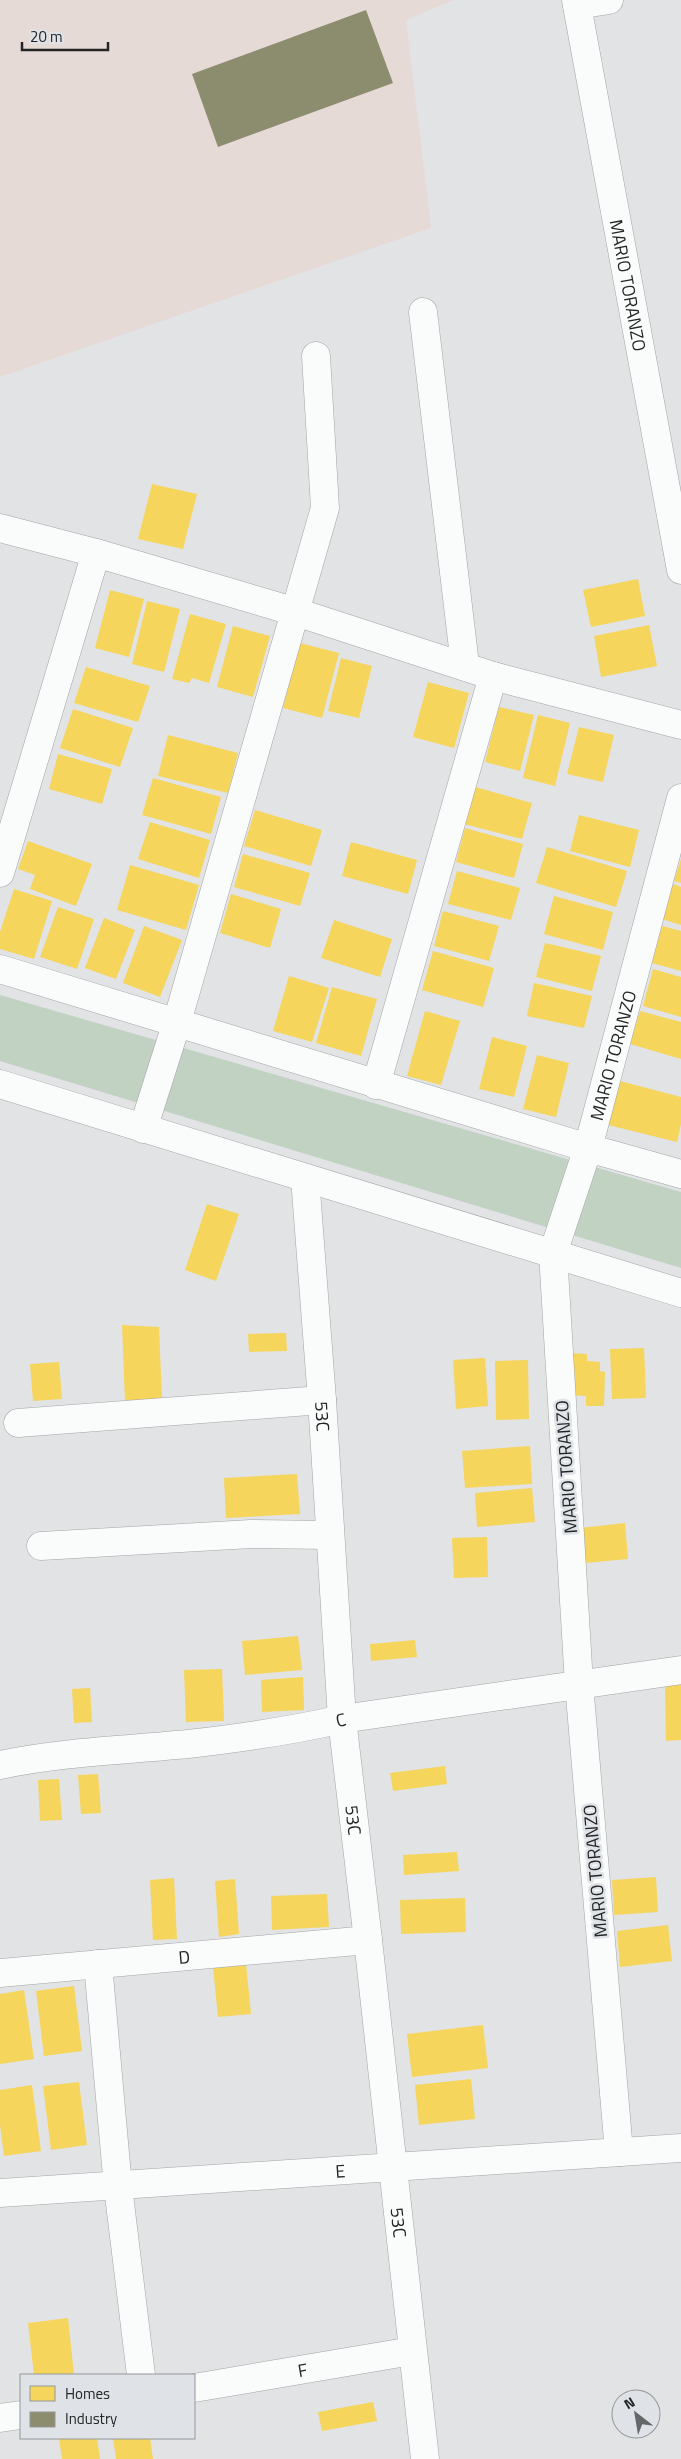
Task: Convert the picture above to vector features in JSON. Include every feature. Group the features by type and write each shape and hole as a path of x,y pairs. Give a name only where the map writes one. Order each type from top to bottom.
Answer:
{"street":[{"path":"577,2 609,0"},
{"name":"MARIO TORANZO","path":"577,2 681,570"},
{"path":"423,312 465,665"},
{"path":"143,1129 177,1022 325,508 316,356"},
{"path":"0,528 96,553 296,612 465,665 493,676 681,725"},
{"path":"0,873 96,553"},
{"path":"376,1085 493,676"},
{"name":"MARIO TORANZO","path":"620,2152 579,1684 553,1253 588,1148 681,798"},
{"path":"0,969 177,1022 376,1085 681,1174"},
{"path":"0,1084 681,1293"},
{"name":"53C","path":"305,1178 322,1400 342,1719 425,2459"},
{"path":"18,1423 322,1400"},
{"path":"40,1546 251,1534 330,1535"},
{"name":"C","path":"0,1765 34,1758 189,1744 298,1729 342,1719 681,1670"},
{"name":"D","path":"0,1973 368,1940"},
{"path":"98,1964 118,2187 141,2374"},
{"name":"E","path":"0,2193 118,2187 392,2165 681,2148"},
{"name":"F","path":"195,2388 412,2351"},
{"path":"0,2418 20,2415"}],"shaded area":[{"path":"0,0 454,0 406,20 431,228 0,377"}],"green space":[{"path":"0,995 681,1192 681,1268 0,1061"}],"building: Homes":[{"path":"152,484 197,494 183,549 138,539"},
{"path":"638,579 645,616 591,627 583,590"},
{"path":"110,590 144,599 129,657 95,648"},
{"path":"147,601 180,609 164,672 132,664"},
{"path":"190,614 226,624 209,683 192,678 189,683 172,679"},
{"path":"649,625 657,666 601,677 594,636"},
{"path":"233,626 270,636 253,697 217,687"},
{"path":"300,643 339,653 322,718 283,708"},
{"path":"341,658 372,666 359,718 328,711"},
{"path":"86,667 150,686 138,722 74,703"},
{"path":"428,682 469,693 454,748 413,737"},
{"path":"499,707 534,715 520,771 485,762"},
{"path":"73,709 133,728 120,767 60,748"},
{"path":"538,715 570,723 555,786 523,778"},
{"path":"579,727 614,735 603,782 567,774"},
{"path":"168,735 238,753 228,793 158,776"},
{"path":"58,754 112,769 102,804 49,789"},
{"path":"153,778 221,797 211,834 142,815"},
{"path":"475,787 532,803 522,839 464,824"},
{"path":"255,810 322,830 311,866 244,846"},
{"path":"579,815 639,830 630,867 570,851"},
{"path":"150,822 210,840 199,878 138,859"},
{"path":"465,828 523,844 514,878 456,862"},
{"path":"28,841 92,864 76,906 30,889 35,875 18,869"},
{"path":"351,842 417,860 408,894 342,876"},
{"path":"547,847 627,871 616,907 536,883"},
{"path":"243,854 310,873 300,906 234,887"},
{"path":"681,859 681,883 674,881"},
{"path":"130,865 199,885 186,930 117,910"},
{"path":"457,871 520,888 511,920 448,904"},
{"path":"673,884 681,887 681,925 662,919"},
{"path":"14,889 52,901 34,959 0,949 0,932"},
{"path":"231,894 281,909 270,948 220,933"},
{"path":"554,896 613,912 603,950 544,934"},
{"path":"58,907 94,919 77,969 40,957"},
{"path":"443,911 499,926 489,961 434,946"},
{"path":"104,918 135,930 116,979 85,968"},
{"path":"334,920 392,939 380,977 321,958"},
{"path":"144,926 182,940 160,997 123,983"},
{"path":"662,926 681,931 681,971 652,963"},
{"path":"545,943 601,956 592,991 536,977"},
{"path":"433,951 494,968 483,1007 422,990"},
{"path":"653,969 681,977 681,1017 643,1006"},
{"path":"289,976 329,988 312,1042 273,1031"},
{"path":"534,983 592,996 584,1028 527,1016"},
{"path":"332,987 377,999 361,1056 316,1043"},
{"path":"425,1011 460,1021 441,1085 407,1076"},
{"path":"640,1011 681,1022 681,1059 630,1044"},
{"path":"492,1037 527,1046 514,1097 479,1089"},
{"path":"537,1055 569,1063 556,1117 523,1109"},
{"path":"620,1081 681,1097 681,1124 677,1142 608,1125"},
{"path":"207,1204 239,1214 216,1281 185,1270"},
{"path":"122,1325 159,1327 162,1399 125,1401"},
{"path":"286,1333 287,1351 249,1352 248,1334"},
{"path":"644,1348 646,1398 612,1399 610,1349"},
{"path":"569,1353 587,1354 587,1361 600,1362 600,1371 605,1372 604,1406 586,1406 586,1396 568,1395"},
{"path":"485,1358 488,1406 456,1409 453,1360"},
{"path":"528,1360 529,1419 496,1420 495,1361"},
{"path":"59,1362 62,1399 33,1401 30,1364"},
{"path":"530,1446 532,1484 465,1488 462,1451"},
{"path":"297,1474 300,1514 226,1518 224,1478"},
{"path":"532,1488 535,1522 477,1527 475,1493"},
{"path":"625,1523 628,1559 575,1564 571,1529"},
{"path":"487,1537 488,1577 454,1578 452,1538"},
{"path":"298,1636 302,1670 245,1675 242,1641"},
{"path":"415,1640 417,1657 371,1661 370,1644"},
{"path":"222,1669 224,1721 186,1722 184,1670"},
{"path":"303,1677 304,1710 262,1712 261,1680"},
{"path":"665,1683 681,1683 681,1740 666,1741"},
{"path":"90,1688 92,1722 74,1723 72,1689"},
{"path":"445,1766 447,1784 393,1791 390,1773"},
{"path":"98,1774 101,1813 81,1814 78,1775"},
{"path":"59,1779 62,1820 40,1821 38,1780"},
{"path":"457,1852 459,1871 404,1875 403,1855"},
{"path":"656,1877 658,1912 614,1915 612,1880"},
{"path":"174,1878 177,1939 153,1940 150,1880"},
{"path":"235,1879 239,1934 219,1937 215,1881"},
{"path":"327,1894 329,1927 272,1930 271,1896"},
{"path":"465,1898 466,1932 401,1934 400,1900"},
{"path":"668,1925 672,1961 620,1967 617,1931"},
{"path":"246,1964 251,2014 218,2017 213,1967"},
{"path":"74,1986 82,2051 44,2056 36,1991"},
{"path":"24,1990 34,2059 0,2064 0,1994"},
{"path":"483,2025 488,2068 412,2077 407,2034"},
{"path":"471,2079 475,2119 419,2125 415,2085"},
{"path":"79,2082 87,2145 51,2150 43,2086"},
{"path":"32,2085 41,2151 4,2156 0,2125 0,2090"},
{"path":"68,2318 74,2374 34,2374 28,2323"},
{"path":"373,2402 377,2421 322,2431 318,2412"},
{"path":"59,2439 97,2439 100,2459 62,2459"},
{"path":"113,2439 150,2439 153,2459 116,2459"}],"building: Industry":[{"path":"366,10 393,83 218,147 192,74"}]}
